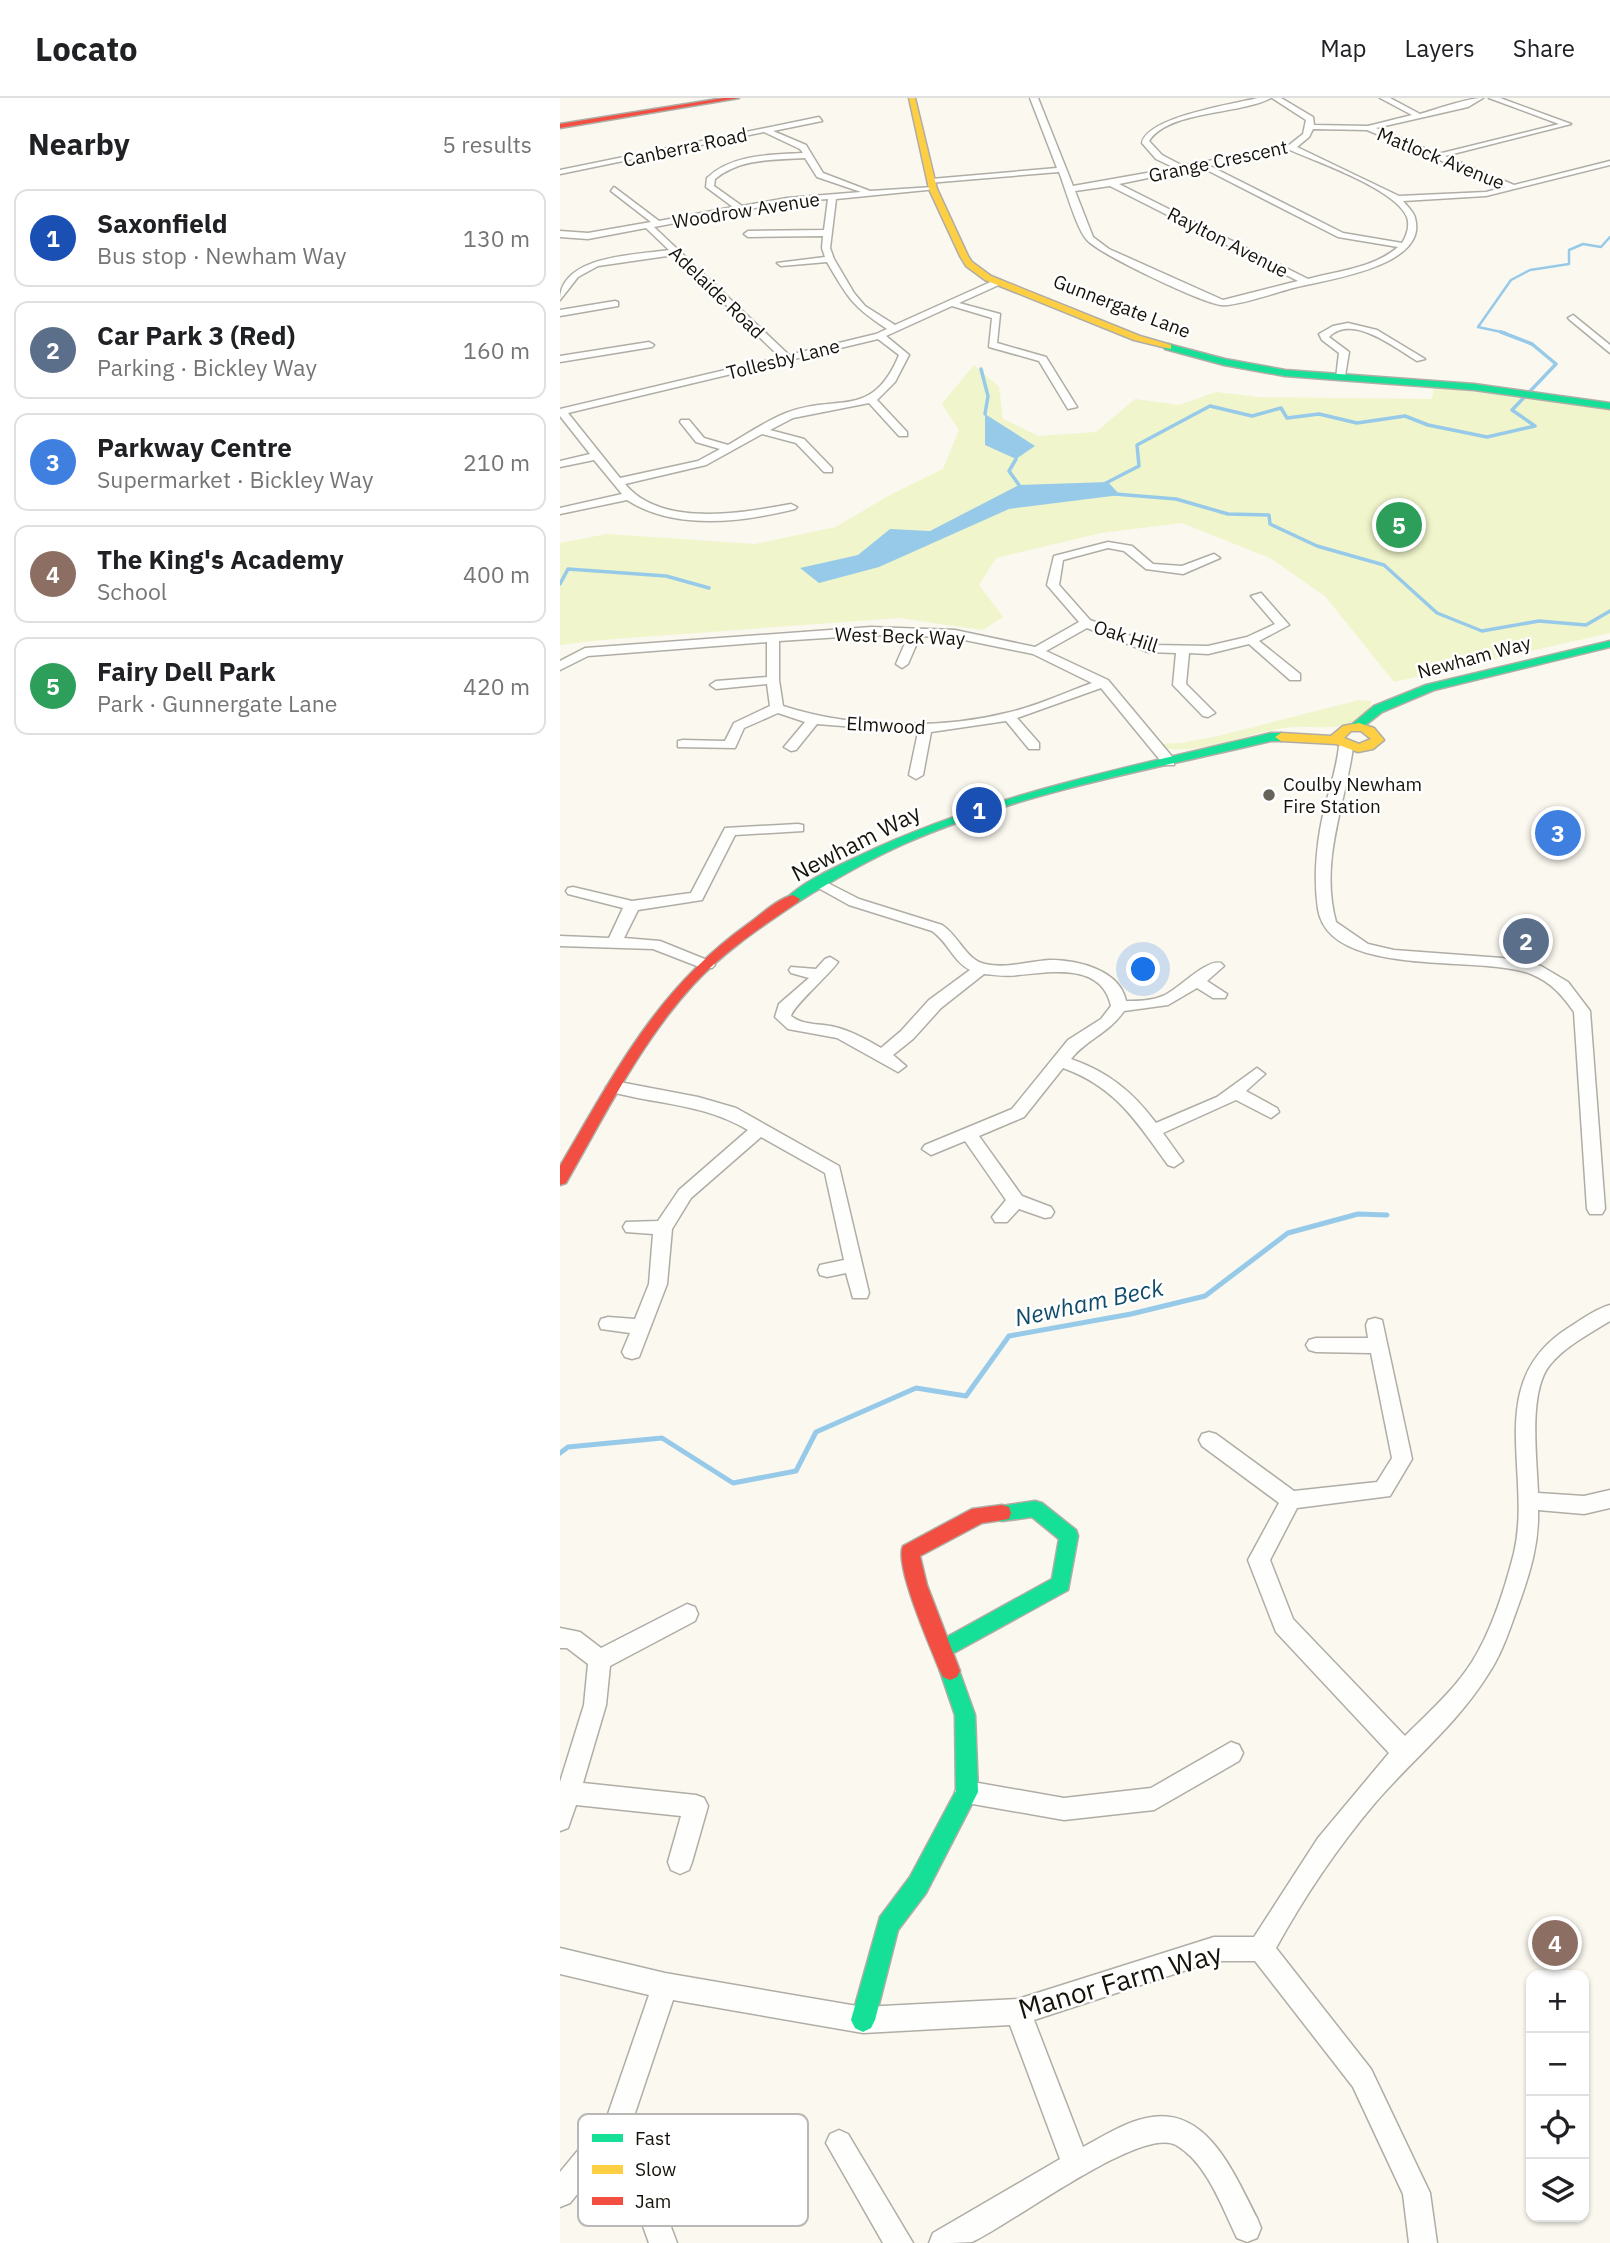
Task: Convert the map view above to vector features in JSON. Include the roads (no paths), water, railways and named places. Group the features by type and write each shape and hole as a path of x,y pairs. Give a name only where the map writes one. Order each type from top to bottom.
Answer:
{"main road":[{"path":"560,128 736,98"},
{"name":"Gunnergate Lane","path":"912,98 932,185 969,264 998,282 1138,338 1186,354 1254,368 1419,381 1610,406"},
{"name":"Newham Way","path":"1342,743 1337,736 1342,729 1355,726 1378,709 1430,687 1610,644"},
{"name":"Newham Way","path":"560,1179 646,1035 689,981 744,933 818,882 912,837 979,810 1271,737 1342,743 1360,749 1373,746 1378,740 1375,733 1399,712 1442,696 1610,655"},
{"path":"1355,726 1375,733"},
{"path":"863,2020 888,1925 918,1885 967,1793 965,1715 943,1648 917,1585 910,1552 979,1515 1035,1509 1069,1536 1061,1584 943,1648"}],"street":[{"path":"1034,98 1060,170 1089,238 1106,251 1139,268 1222,303 1366,267 1392,257 1405,246 1412,233 1411,217 1397,199 1291,148"},
{"path":"1183,169 1149,149 1145,141 1151,132 1167,123 1267,98"},
{"name":"Grange Crescent","path":"1068,189 1291,148 1302,141 1312,127 1310,119 1276,98"},
{"path":"1384,98 1418,116"},
{"path":"1312,127 1368,128 1465,105 1479,98"},
{"path":"1441,155 1567,124 1493,98"},
{"path":"765,130 820,118"},
{"name":"Matlock Avenue","path":"1368,128 1441,155 1515,188"},
{"name":"Canberra Road","path":"560,173 765,130 803,147 820,175 872,194"},
{"path":"740,208 710,187 711,178 719,170 745,161 808,155"},
{"path":"1397,199 1486,194 1610,163"},
{"path":"1203,165 1341,235 1405,246"},
{"name":"Woodrow Avenue","path":"560,234 588,236 787,200 872,194 1060,170"},
{"name":"Raylton Avenue","path":"1111,183 1307,282"},
{"name":"Adelaide Road","path":"614,188 652,224 676,252 787,358"},
{"path":"832,197 826,248 830,259 850,294 862,308 896,330"},
{"path":"748,234 828,233"},
{"path":"560,297 575,275 596,264 676,252"},
{"path":"781,263 830,259"},
{"name":"Tollesby Lane","path":"561,412 879,336 998,282"},
{"path":"560,313 615,304"},
{"path":"953,304 997,316 992,345 1043,359 1072,407"},
{"path":"1563,327 1577,322 1610,350"},
{"path":"1340,376 1346,356 1325,338 1324,334 1328,331 1349,327 1367,329 1420,359"},
{"path":"617,482 702,463 790,415 871,400 878,396 895,374 904,355 879,336"},
{"path":"560,359 649,345"},
{"path":"871,400 903,434"},
{"path":"561,412 629,496 649,509 685,516 746,516 791,507"},
{"path":"685,422 700,440 728,448"},
{"path":"761,431 800,441 828,471"},
{"path":"560,464 597,456"},
{"path":"560,512 629,496"},
{"name":"Oak Hill","path":"1214,558 1183,570 1150,567 1128,548 1108,545 1058,558 1052,585 1086,623 1152,649 1208,650 1251,640 1283,625 1257,596"},
{"path":"1037,651 1086,623"},
{"name":"West Beck Way","path":"560,666 585,652 871,631 956,634 1037,651 1103,683 1169,762"},
{"path":"902,664 915,632"},
{"path":"683,744 730,745 739,726 777,708 773,680 774,638"},
{"path":"1251,640 1295,677"},
{"path":"1183,650 1179,685 1208,713"},
{"path":"716,685 773,680"},
{"name":"Elmwood","path":"777,708 813,720 925,729 1009,717 1103,683"},
{"path":"1009,717 1034,746"},
{"path":"792,747 813,720"},
{"path":"916,775 925,729"},
{"path":"1342,743 1344,771 1332,804 1326,858 1324,900 1328,923 1342,936 1383,953 1510,963 1538,971 1559,982 1574,995 1581,1011 1596,1209"},
{"path":"573,891 632,906 697,897 730,831 798,828"},
{"path":"818,882 854,902 937,928 949,936 965,961 981,969 1015,971 1049,965 1072,967 1094,974 1108,982 1116,991 1119,1006 1107,1023 1074,1044 1018,1113 931,1149"},
{"path":"615,941 632,906"},
{"path":"560,941 655,944 707,965"},
{"path":"1119,1006 1139,1007 1168,1002 1216,966"},
{"path":"797,970 825,968 785,1008 783,1017 789,1025 834,1032 898,1066"},
{"path":"881,1056 907,1035 935,1004 981,969"},
{"path":"1196,981 1219,994"},
{"path":"1059,1061 1086,1070 1113,1085 1174,1161"},
{"path":"1152,1131 1223,1101 1257,1074"},
{"path":"614,1087 730,1112 833,1170 860,1293"},
{"path":"1234,1092 1271,1112"},
{"path":"632,1352 658,1284 663,1228 685,1194 759,1130"},
{"path":"970,1135 1016,1201 1045,1212"},
{"path":"1001,1217 1016,1201"},
{"path":"632,1227 663,1228"},
{"path":"827,1270 854,1265"},
{"path":"1423,2243 1416,2193 1362,2078 1261,1949 1290,1895 1320,1852 1405,1752 1460,1697 1495,1640 1527,1542 1528,1401 1536,1371 1551,1351 1610,1312"},
{"path":"608,1324 642,1327"},
{"path":"1209,1440 1291,1500 1383,1490 1402,1459 1375,1325"},
{"path":"1316,1345 1379,1346"},
{"path":"1527,1501 1584,1505 1610,1499"},
{"path":"1291,1500 1259,1560 1284,1625 1405,1752"},
{"path":"599,1660 687,1614"},
{"path":"560,1638 572,1639 599,1660"},
{"path":"560,1820 595,1705 599,1660"},
{"path":"967,1793 1064,1809 1154,1800 1231,1753"},
{"path":"569,1793 696,1806 680,1862"},
{"name":"Manor Farm Way","path":"560,1961 665,1986 863,2020 1018,2012 1214,1949 1261,1949"},
{"path":"622,2114 665,1986"},
{"path":"1018,2012 1076,2165"},
{"path":"943,2243 1076,2165 1152,2129 1180,2132 1205,2151 1247,2228"},
{"path":"839,2143 899,2243"},
{"path":"560,2193 578,2171"},
{"path":"657,2226 663,2243"}],"water":[{"path":"985,414 1035,446 1016,459 985,445"},
{"path":"1108,482 1120,495 1009,509 879,567 819,583 800,568 858,555 890,529 930,531 1019,485"}],"waterway":[{"path":"1506,333 1478,327 1511,280 1530,270 1569,264 1569,250 1583,244 1601,247 1610,237"},
{"path":"1104,484 1139,466 1137,445 1210,406 1252,416 1281,408 1287,418 1319,414 1357,423 1405,416 1428,425 1487,437 1535,426 1512,410 1556,364 1532,344 1501,332"},
{"path":"981,369 988,396 985,414"},
{"path":"1016,459 1009,471 1019,485"},
{"path":"1115,494 1176,499 1228,514 1269,515 1270,524 1317,546 1384,565 1437,613 1482,631 1539,621 1586,625 1610,611"},
{"path":"560,584 568,569 666,576 709,588"},
{"name":"Newham Beck","path":"560,1453 568,1447 662,1438 733,1483 796,1471 816,1432 916,1388 966,1396 1009,1336 1131,1314 1205,1296 1288,1233 1358,1214 1387,1215"}],"place":[{"name":"Fairy Dell Park","path":"1399,525"},
{"name":"Coulby Newham Fire Station","path":"1269,795"},
{"name":"Saxonfield","path":"979,810"},
{"name":"Parkway Centre","path":"1558,833"},
{"name":"Car Park 3 (Red)","path":"1526,941"},
{"name":"The King's Academy","path":"1555,1943"}]}
